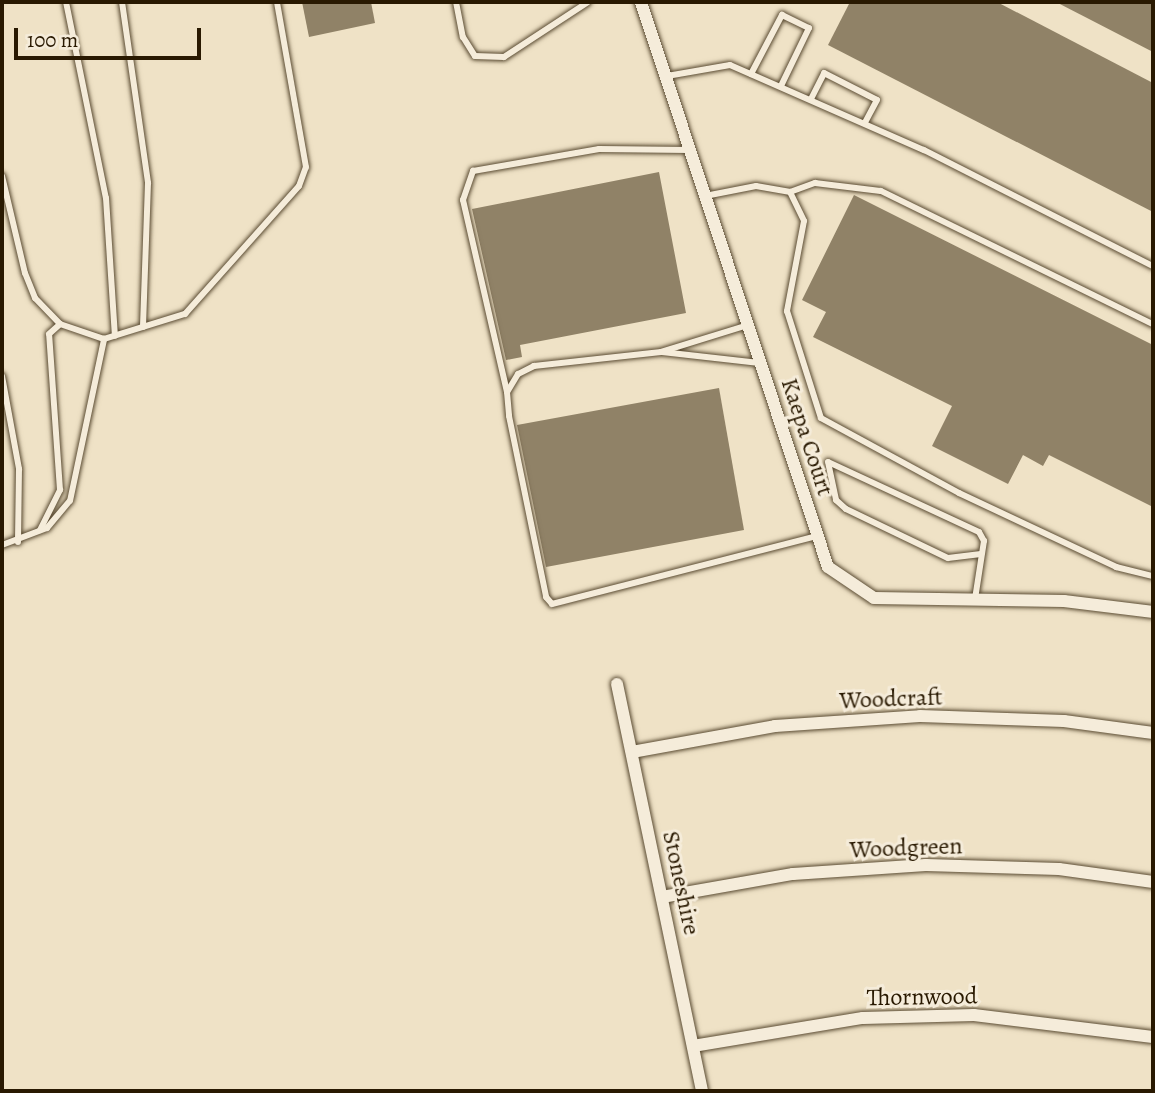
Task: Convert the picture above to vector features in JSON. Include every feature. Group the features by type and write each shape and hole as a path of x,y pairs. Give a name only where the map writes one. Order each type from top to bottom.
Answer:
{"street":[{"name":"Kaepa Court","path":"641,2 828,567 874,598 975,599 1153,612"},
{"name":"Stoneshire","path":"617,684 702,1091"},
{"name":"Woodcraft","path":"632,752 775,726 920,716 1064,721 1153,733"},
{"name":"Woodgreen","path":"662,897 793,874 926,865 1059,869 1153,882"},
{"name":"Thornwood","path":"693,1046 863,1018 974,1016 1153,1037"}],"lane":[{"path":"66,2 106,198 115,336"},
{"path":"122,2 148,183 143,327"},
{"path":"2,176 25,273 35,298 60,324 104,339 143,327 198,304 299,186 304,153 277,2"},
{"path":"456,2 463,37 475,56 504,57 588,2"},
{"path":"751,74 782,15 809,28 781,86"},
{"path":"666,76 706,64 751,74 865,124 1153,266"},
{"path":"811,99 824,73 877,100 865,124"},
{"path":"689,149 599,149 473,171 463,200 507,392 535,562 552,604 817,536"},
{"path":"705,196 756,187 790,192 815,183 881,191 1153,324"},
{"path":"790,192 804,221 787,311 821,418 959,493 1116,567 1153,576"},
{"path":"37,534 60,491 49,334 60,324"},
{"path":"507,392 518,374 534,366 661,352 748,325"},
{"path":"2,545 37,534 70,501 104,339"},
{"path":"661,352 761,363"},
{"path":"2,376 19,470 18,542"},
{"path":"975,599 982,554 982,537 971,527 828,463 836,500 846,509 948,558 982,554"}],"building":[{"path":"302,2 371,2 375,23 309,37"},
{"path":"850,2 997,2 1153,83 1153,212 828,45"},
{"path":"1056,2 1153,2 1153,52"},
{"path":"659,172 686,313 520,345 522,357 506,360 472,209"},
{"path":"854,195 1153,345 1153,507 1049,455 1043,466 1023,455 1008,484 932,446 952,406 813,337 826,312 802,300"},
{"path":"719,388 744,530 546,567 517,425"}]}
